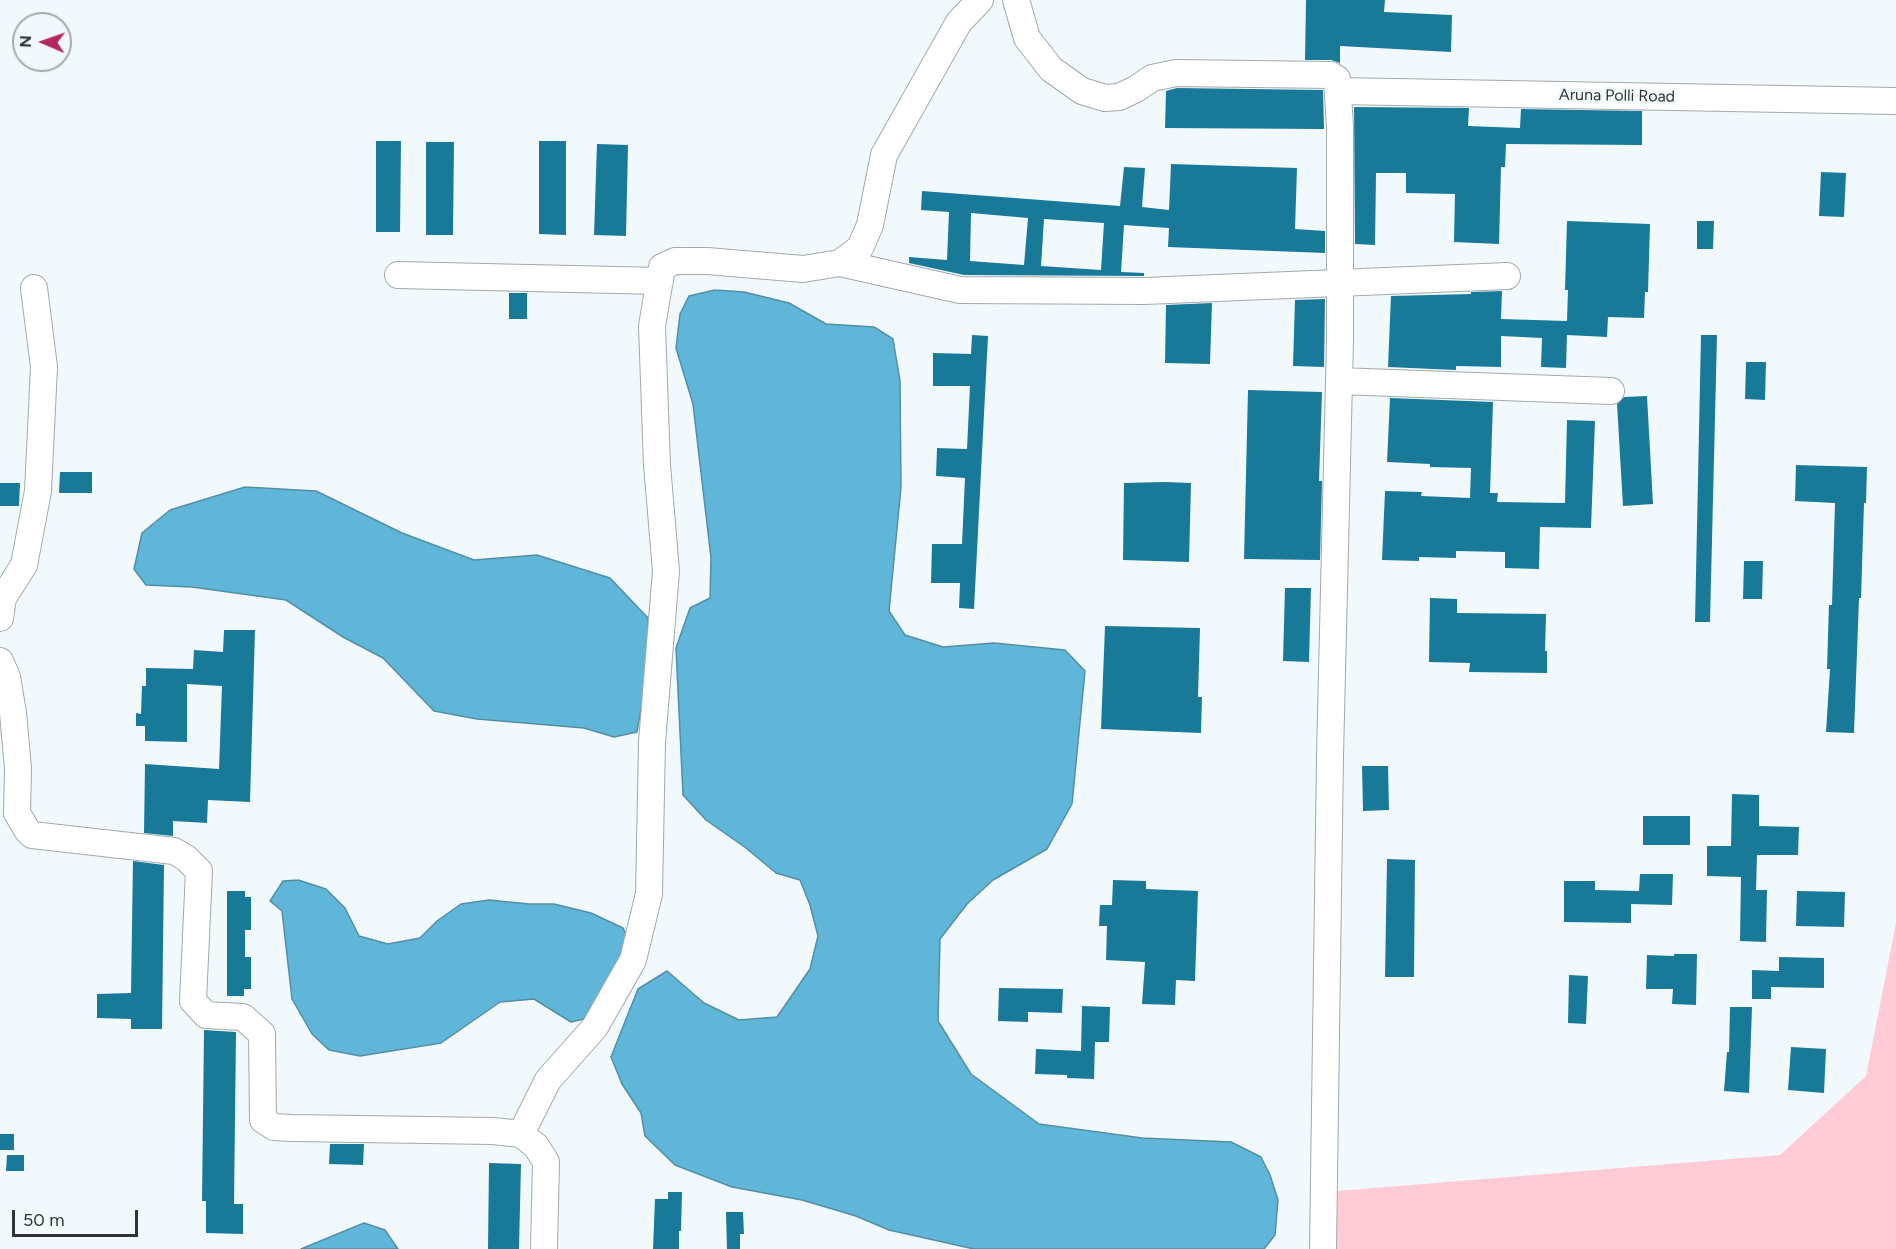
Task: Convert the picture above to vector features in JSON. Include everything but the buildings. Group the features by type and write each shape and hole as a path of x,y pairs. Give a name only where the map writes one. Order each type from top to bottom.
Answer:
{"street":[{"path":"840,263 861,248 870,225 884,154 959,22 980,0"},
{"path":"1016,0 1027,38 1051,69 1082,91 1105,98 1119,97 1152,78 1176,73 1331,75 1337,79 1339,91 1339,381 1330,745 1323,1249"},
{"name":"Aruna Polli Road","path":"1339,91 1896,101"},
{"path":"521,1134 548,1080 595,1027 633,960 649,894 652,742 666,571 657,465 652,326 662,267 675,261 707,261 803,269 840,263 960,290 1144,291 1507,276"},
{"path":"398,275 660,281"},
{"path":"0,618 3,598 24,565 38,490 44,367 34,288"},
{"path":"1339,381 1611,391"},
{"path":"0,661 7,677 13,713 18,768 16,813 27,830 33,835 174,851 186,858 199,871 193,1001 206,1015 243,1017 262,1035 263,1120 274,1127 291,1128 493,1131 521,1134 536,1146 546,1162 544,1249"}],"shaded area":[{"path":"1896,923 1896,1249 1323,1249 1324,1192 1780,1155 1866,1076"}],"water":[{"path":"715,290 744,292 789,303 826,324 874,327 893,339 900,381 901,487 889,611 905,635 943,647 994,643 1065,650 1085,671 1072,804 1047,849 993,880 967,904 940,939 938,1021 971,1074 1039,1124 1142,1138 1231,1142 1261,1157 1278,1200 1275,1235 1264,1249 974,1249 889,1230 856,1216 802,1200 732,1187 675,1165 645,1136 641,1113 622,1084 611,1057 638,989 667,971 704,1003 739,1020 777,1017 810,969 818,936 810,905 800,880 776,873 746,848 706,820 683,795 676,648 690,608 710,598 711,558 693,404 676,348 680,314 689,296"},
{"path":"245,487 316,491 402,533 474,560 537,555 610,578 648,618 648,669 637,732 614,737 584,728 477,719 434,711 383,658 343,637 286,600 192,587 146,585 134,569 142,533 170,510"},
{"path":"298,880 326,889 345,908 359,936 388,944 420,938 437,921 461,904 489,900 554,904 591,913 623,928 628,938 628,950 584,1019 571,1022 534,999 500,1002 441,1043 360,1056 329,1050 312,1034 292,999 282,911 270,901 283,881"},
{"path":"364,1223 385,1230 398,1249 301,1249"}]}
